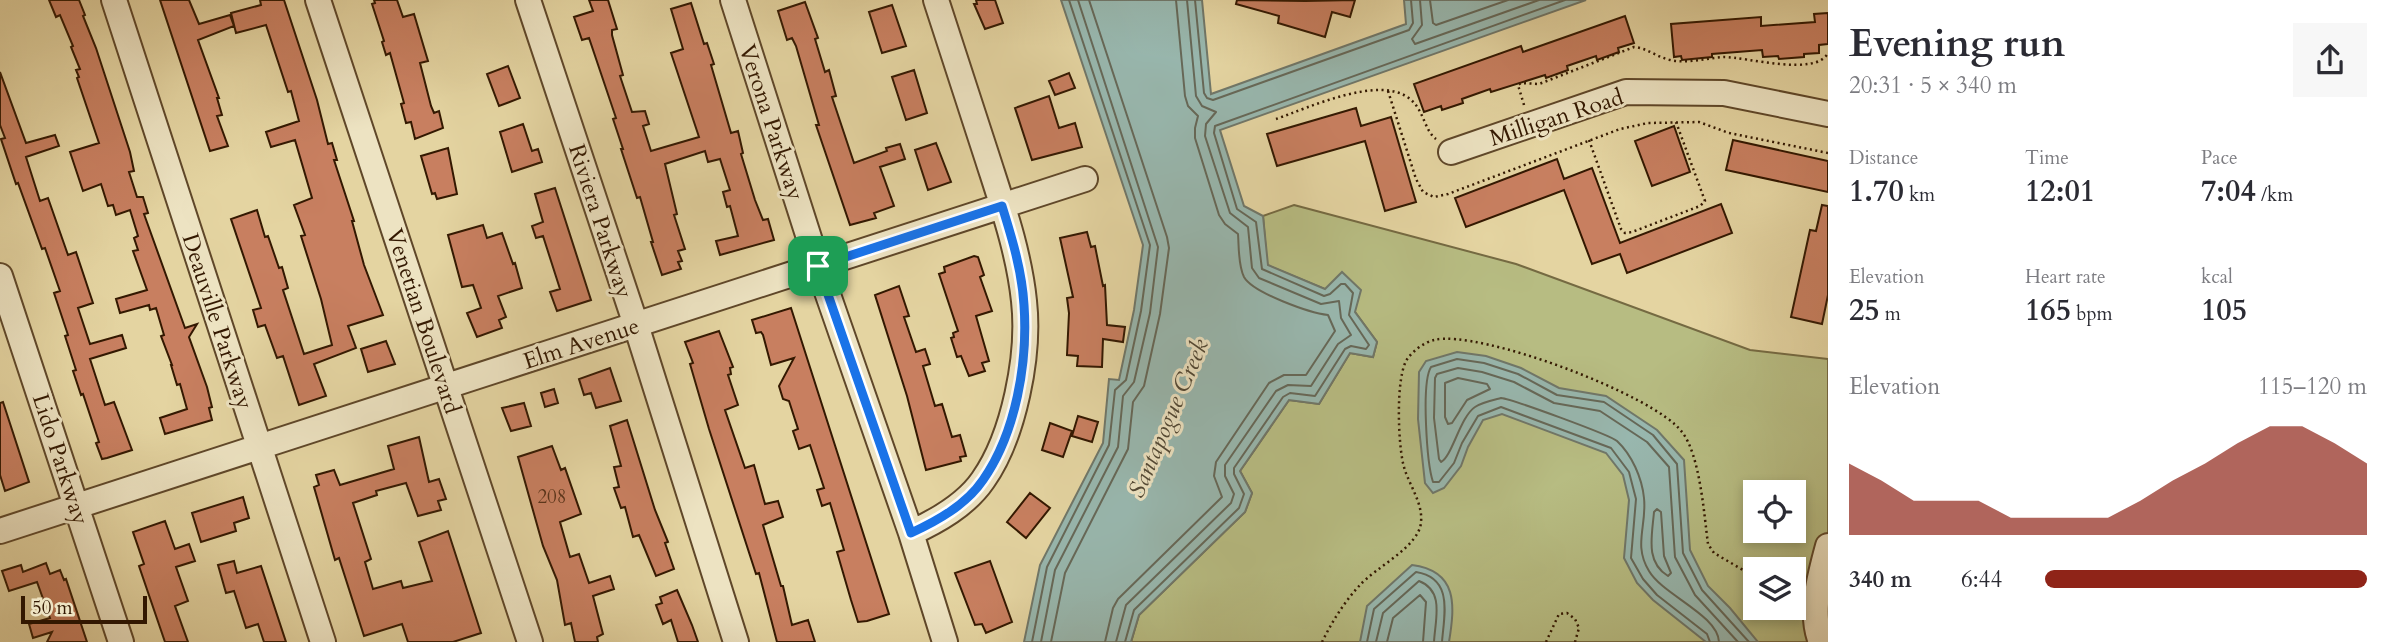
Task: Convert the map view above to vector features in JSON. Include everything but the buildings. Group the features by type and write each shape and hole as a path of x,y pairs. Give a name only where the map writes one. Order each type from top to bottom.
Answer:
{"street":[{"name":"Deauville Parkway","path":"114,0 323,642"},
{"name":"Venetian Boulevard","path":"318,0 530,642"},
{"name":"Riviera Parkway","path":"528,0 636,325 736,642"},
{"name":"Verona Parkway","path":"733,0 818,266 911,533 945,642"},
{"path":"911,533 933,523 969,497 983,481 996,458 1013,410 1022,364 1024,304 1016,251 936,0"},
{"name":"Milligan Road","path":"1451,152 1626,92 1724,93 1828,114"},
{"name":"Elm Avenue","path":"0,531 1085,179"},
{"name":"Lido Parkway","path":"0,275 121,642"},
{"path":"1821,642 1817,633 1815,608 1828,546"}],"path":[{"path":"1531,125 1518,85 1539,84 1634,47 1669,60 1751,58 1774,65 1816,62 1825,58 1828,53"},
{"path":"1276,119 1349,94 1388,91 1409,97 1425,117 1430,135 1451,152"},
{"path":"1388,91 1416,179 1423,192 1434,197 1620,129 1648,123 1699,122 1728,133 1828,153"},
{"path":"1589,140 1621,229 1625,233 1632,232 1704,201 1676,122"},
{"path":"1322,642 1333,620 1361,584 1415,538 1422,523 1419,503 1409,484 1403,463 1399,415 1402,374 1406,360 1416,349 1434,340 1459,339 1517,351 1627,393 1672,420 1684,433 1693,453 1708,544 1714,553 1743,570"},
{"path":"1546,642 1559,614 1567,613 1579,628 1575,642"}],"green space":[{"path":"1294,205 1516,264 1750,350 1828,359 1828,642 1131,642 1139,615 1245,512 1252,493 1240,471 1289,400 1319,404 1350,353 1373,357 1377,342 1355,312 1325,289 1267,265 1263,216"}],"water":[{"name":"Santapogue Creek","path":"1061,0 1202,0 1211,94 1406,24 1404,0 1586,0 1220,130 1244,206 1263,216 1268,265 1325,289 1342,272 1361,290 1355,312 1377,342 1373,357 1350,353 1319,404 1289,400 1240,471 1252,493 1245,512 1139,615 1131,642 1024,642 1040,565 1103,443 1109,379 1119,380 1134,310 1143,245"},
{"path":"1457,352 1486,356 1521,368 1559,388 1606,396 1657,430 1684,460 1690,550 1708,586 1758,642 1706,642 1653,600 1637,583 1624,558 1629,500 1623,475 1606,453 1502,414 1483,420 1461,466 1444,488 1433,493 1425,483 1418,419 1419,372 1426,361"},
{"path":"1412,565 1438,574 1446,582 1452,603 1449,642 1360,642 1367,606"}],"route":[{"path":"1002,206 1016,251 1024,304 1022,364 1013,410 996,458 983,481 969,497 933,523 911,533 880,444 818,266 1002,206"}]}
